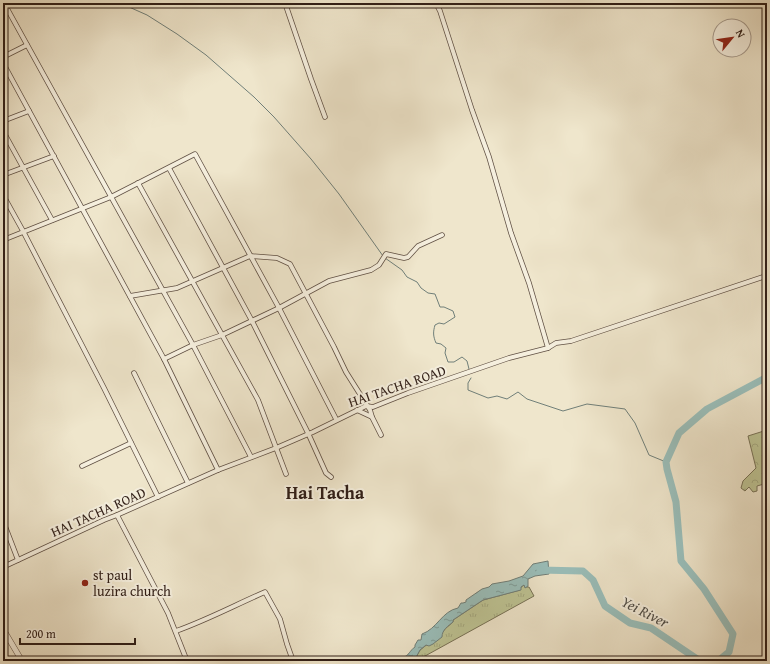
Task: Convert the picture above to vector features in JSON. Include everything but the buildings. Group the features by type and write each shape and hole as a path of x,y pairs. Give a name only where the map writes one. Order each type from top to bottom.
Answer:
{"street":[{"path":"4,3 193,345 251,458"},
{"path":"286,3 311,80 326,117"},
{"path":"436,3 489,157 511,233 529,283 548,348"},
{"path":"3,57 27,45"},
{"path":"3,63 164,359 218,470"},
{"path":"3,121 29,111"},
{"path":"3,131 52,220"},
{"path":"3,240 111,197 195,154 278,308 336,420"},
{"path":"3,175 54,156"},
{"path":"168,168 252,320 308,433 326,473 331,476"},
{"path":"138,184 258,400 286,474"},
{"path":"3,195 158,497"},
{"path":"164,359 193,345 222,335 329,281 371,270 379,265 386,254 404,258 408,257 418,246 442,235"},
{"path":"130,296 177,288 250,256 277,258 290,264 346,372 366,406 370,410 372,418 381,435"},
{"name":"HAI TACHA ROAD","path":"3,568 104,520 218,470 276,448 366,406 373,407 408,393 510,358 548,348 556,343 571,341 766,276"},
{"path":"134,373 188,483"},
{"path":"356,410 372,418"},
{"path":"82,466 131,443"},
{"path":"117,515 168,613 187,661"},
{"path":"3,521 18,560"},
{"path":"176,631 200,623 265,592 280,619 286,644 293,661"},
{"path":"3,629 6,640 22,661"}],"green space":[{"path":"767,430 767,488 764,484 757,486 757,491 753,492 749,487 745,491 741,488 743,481 756,468 748,436"},
{"path":"524,585 525,587 529,587 534,596 414,661 420,650 442,633 453,622 453,620 483,600 520,590"}],"water":[{"path":"548,561 549,574 535,576 528,579 528,586 525,588 524,585 521,587 521,590 483,600 453,620 453,622 444,630 442,637 433,644 429,646 426,645 420,650 414,661 403,661 402,658 415,647 418,640 421,640 422,634 432,628 452,610 458,608 461,603 466,602 466,600 492,584 509,581 523,576 533,564"}],"waterway":[{"path":"120,3 147,15 177,34 206,55 254,97 311,159 339,194 383,256"},
{"path":"385,258 402,270 407,277 417,282 421,288 428,293 435,294 440,307 453,311 455,317 444,324 439,323 435,325 434,338 436,343 441,344 446,348 445,353 448,362 454,362 462,357 467,361 469,369"},
{"name":"Yei River","path":"718,661 729,652 733,634 704,589 681,561 676,502 666,462 679,433 707,409 767,377"},
{"path":"471,378 468,383 468,390 488,398 497,396 507,399 518,392 527,399 563,411 587,404 625,409 635,423 649,455 666,462"},
{"name":"Yei River","path":"540,570 583,571 593,580 605,606 630,623 651,628 700,661"}],"place":[{"name":"st paul luzira church","path":"85,583"}],"district":[{"name":"Hai Tacha","path":"325,493"}]}
